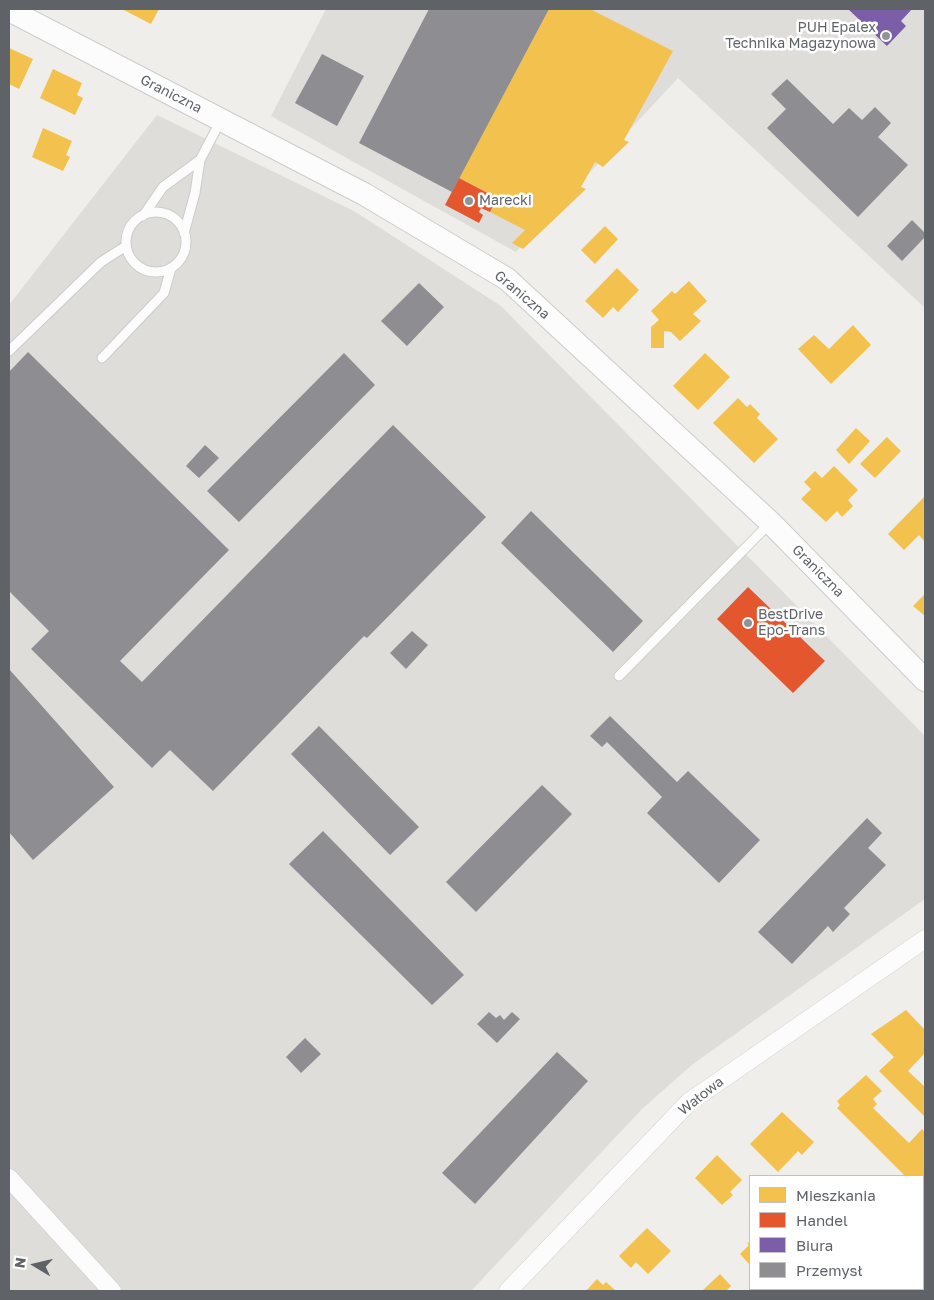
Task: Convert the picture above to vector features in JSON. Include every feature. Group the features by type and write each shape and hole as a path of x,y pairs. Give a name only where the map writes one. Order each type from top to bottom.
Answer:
{"street":[{"name":"Graniczna","path":"9,10 364,194 507,279 770,522 925,680"},
{"name":"Wałowa","path":"508,1291 690,1102 925,939"},
{"path":"9,1178 112,1291"}],"lane":[{"path":"184,233 200,160 221,120"},
{"path":"143,216 163,187 200,160"},
{"path":"151,213 162,213 171,217 179,224 184,233 186,243 184,253 179,262 171,268 156,272 141,268 129,255 126,246 130,228 135,221 151,213"},
{"path":"9,351 101,262 126,246"},
{"path":"102,358 164,293 171,268"},
{"path":"619,676 770,522"}],"shaded area":[{"path":"326,9 925,9 925,308 678,78 516,252 271,116"},
{"path":"157,115 354,211 501,306 925,736 925,899 693,1064 642,1109 471,1291 9,1291 9,305"}],"building: Mieszkania":[{"path":"122,9 159,9 151,24"},
{"path":"549,9 590,9 673,51 624,140 629,142 603,167 595,162 581,187 586,189 523,249 512,243 525,230 490,212 497,198 459,178"},
{"path":"9,48 33,59 19,89 9,84"},
{"path":"53,69 82,83 77,95 83,98 75,115 40,98"},
{"path":"43,128 72,141 66,155 70,157 63,171 32,157"},
{"path":"605,226 618,239 595,264 581,250"},
{"path":"617,268 639,290 618,312 613,307 603,318 585,301"},
{"path":"689,281 707,301 693,314 701,321 680,341 671,332 664,331 664,348 651,348 651,327 659,320 651,311 672,291 675,294"},
{"path":"853,325 871,345 831,384 798,349 814,335 829,349"},
{"path":"705,353 730,377 698,410 673,386"},
{"path":"738,398 747,407 750,404 760,414 757,418 778,439 754,463 713,423"},
{"path":"856,428 870,441 849,464 836,450"},
{"path":"887,437 901,451 875,478 860,464"},
{"path":"834,466 858,490 848,500 853,506 842,517 837,511 826,522 801,499 811,489 804,482 815,471 822,478"},
{"path":"925,496 925,542 919,535 904,550 888,534"},
{"path":"925,594 925,616 913,606"},
{"path":"906,1010 925,1030 925,1053 908,1071 925,1087 924,1116 879,1071 894,1057 871,1034"},
{"path":"866,1075 882,1091 873,1099 877,1104 873,1108 909,1143 922,1129 925,1132 925,1197 924,1175 904,1175 837,1108 840,1105 837,1101"},
{"path":"782,1112 814,1142 802,1155 798,1151 778,1172 750,1144"},
{"path":"717,1155 742,1180 730,1192 733,1195 722,1205 695,1178"},
{"path":"647,1228 671,1251 648,1274 636,1262 631,1268 619,1256"},
{"path":"749,1245 749,1264 740,1254"},
{"path":"720,1274 731,1286 726,1291 702,1291"},
{"path":"597,1279 603,1285 606,1282 616,1291 586,1291"}],"building: Handel":[{"path":"459,178 497,198 490,212 481,208 479,212 483,215 479,223 445,205"},
{"path":"748,587 825,661 793,693 717,619"}],"building: Biura":[{"name":"PUH Epalex Technika Magazynowa","path":"848,9 912,9 901,21 906,26 887,46"}],"building: Przemysł":[{"path":"429,9 549,9 452,192 359,143"},
{"path":"322,54 364,76 337,126 295,103"},
{"path":"787,79 833,124 849,108 862,120 875,107 891,123 878,137 908,165 858,217 767,128 786,109 771,94"},
{"path":"912,220 925,233 925,237 902,261 887,246"},
{"path":"419,283 444,307 407,346 381,321"},
{"path":"28,352 229,550 120,661 142,682 393,425 486,517 367,638 364,636 213,791 170,750 152,768 31,649 49,631 9,591 9,372"},
{"path":"344,353 375,385 239,522 207,491"},
{"path":"205,445 219,458 199,478 186,466"},
{"path":"531,511 643,621 613,652 501,543"},
{"path":"412,631 428,645 406,669 390,653"},
{"path":"9,669 114,787 33,860 9,832"},
{"path":"610,716 677,782 688,771 760,840 719,883 647,813 662,797 607,742 602,747 590,736"},
{"path":"319,726 419,827 390,855 291,754"},
{"path":"542,785 572,814 476,912 446,882"},
{"path":"867,818 882,833 868,848 886,865 844,908 850,914 833,932 828,926 792,964 758,932"},
{"path":"323,831 464,975 432,1005 289,864"},
{"path":"489,1012 496,1018 500,1015 504,1020 512,1012 520,1019 497,1043 477,1024"},
{"path":"305,1038 321,1054 301,1073 286,1057"},
{"path":"557,1052 588,1081 475,1204 442,1173"},
{"path":"882,1290 916,1290 914,1291"}],"place":[{"name":"PUH Epalex Technika Magazynowa","path":"886,36"},
{"name":"Marecki","path":"469,201"},
{"name":"BestDrive Epo-Trans","path":"748,623"}]}
